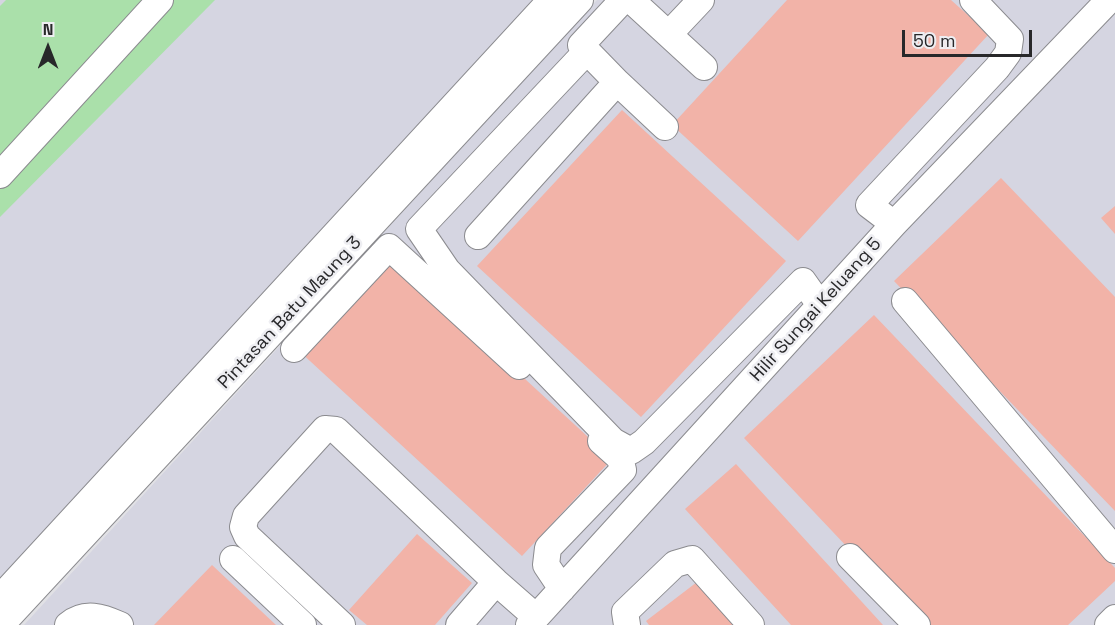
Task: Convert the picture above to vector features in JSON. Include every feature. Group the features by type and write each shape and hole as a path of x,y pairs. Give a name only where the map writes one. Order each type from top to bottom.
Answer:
{"street":[{"path":"0,176 160,0"},
{"path":"0,598 551,0"},
{"name":"Pintasan Batu Maung 3","path":"1,625 580,0"},
{"path":"623,0 581,45 665,127"},
{"path":"631,0 705,66"},
{"path":"669,34 701,0"},
{"path":"894,224 869,205 997,68 1008,53 1010,39 974,0"},
{"name":"Hilir Sungai Keluang 5","path":"532,621 894,224 1109,0"},
{"path":"587,51 419,230 447,270 613,441 631,451 644,442 802,280 820,305"},
{"path":"477,236 617,81"},
{"path":"294,349 389,246 620,458 623,470 548,548 546,565 562,589"},
{"path":"905,301 1115,550"},
{"path":"342,625 247,536 243,527 246,516 325,429 336,430 496,582 532,621"},
{"path":"850,557 917,625"},
{"path":"233,559 303,625"},
{"path":"627,625 625,612 675,564 692,559 752,625"},
{"path":"459,625 496,582"},
{"path":"68,625 70,622 87,616 98,616 120,625"},
{"path":"1108,625 1115,618"}],"shaded area":[{"path":"0,0 565,0 0,612"},
{"path":"597,0 1115,0 1115,625 24,625"}],"green space":[{"path":"6,0 215,0 0,217 0,6"}],"building":[{"path":"787,0 951,0 989,34 798,241 672,125"},
{"path":"622,110 786,261 641,417 477,266"},
{"path":"1001,178 1115,297 1115,511 894,281"},
{"path":"1115,206 1115,234 1101,218"},
{"path":"388,253 612,459 522,556 298,350"},
{"path":"874,315 1115,568 1115,581 1068,625 921,625 744,438"},
{"path":"736,464 883,625 791,625 685,509"},
{"path":"417,534 472,583 435,625 367,625 349,610"},
{"path":"212,565 276,625 154,625"},
{"path":"701,579 741,625 649,625 646,621"}]}
